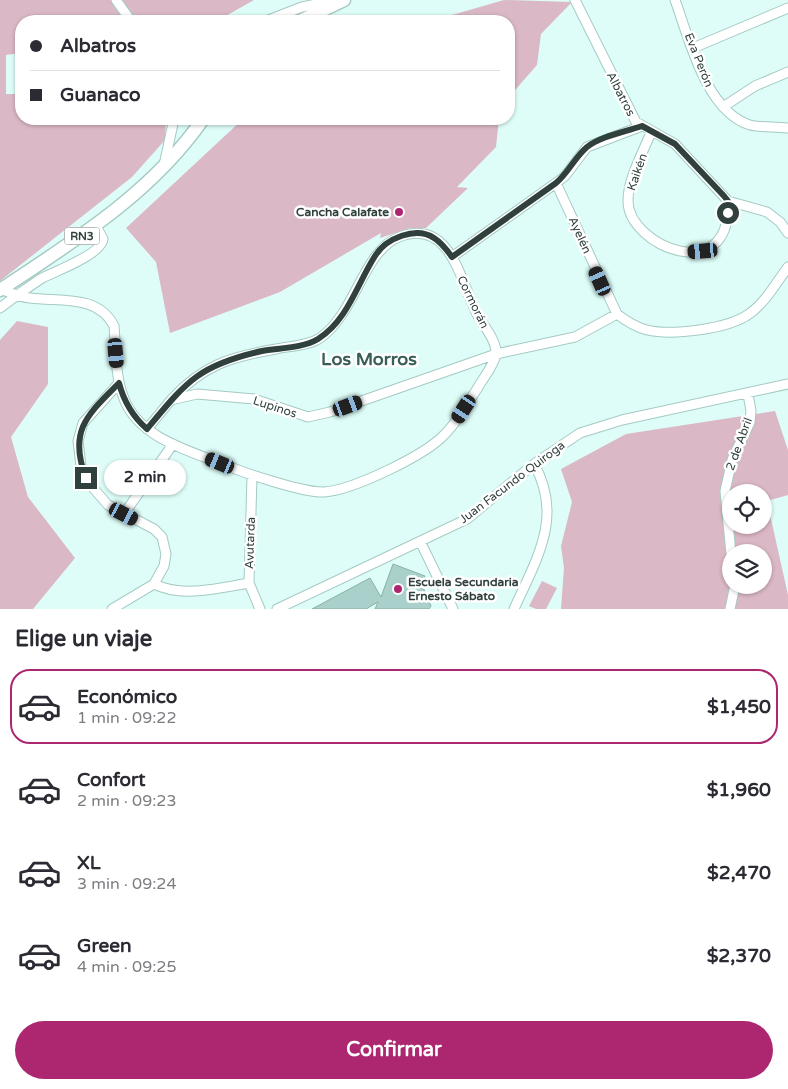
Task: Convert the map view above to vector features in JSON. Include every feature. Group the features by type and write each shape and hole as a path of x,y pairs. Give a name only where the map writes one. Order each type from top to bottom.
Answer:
{"highway":[{"path":"313,15 344,0"},
{"name":"RN3","path":"0,290 96,226 163,168 198,125"}],"street":[{"path":"116,0 127,15"},
{"path":"281,15 302,7 335,0"},
{"name":"Albatros","path":"575,0 630,114 636,122 675,144 728,201"},
{"name":"Eva Perón","path":"675,0 712,92 722,107 736,118 750,125 788,128"},
{"path":"694,48 788,8"},
{"path":"722,107 735,96 788,72"},
{"path":"163,168 173,125"},
{"path":"452,257 556,183 587,147 642,126"},
{"name":"Kaikén","path":"651,132 629,188 628,201 629,211 635,222 656,242 670,249 690,252 710,248 723,234 728,213 728,201"},
{"name":"Ayelén","path":"556,183 617,314"},
{"path":"728,201 767,212 780,222 788,233"},
{"path":"0,308 16,296 100,246 103,239 96,226"},
{"name":"Cormorán","path":"171,400 188,382 215,364 318,339 339,321 375,256 384,245 399,237 414,233 425,233 442,244 452,257 475,311 495,345 496,354"},
{"path":"617,314 630,324 662,332 716,326 738,320 750,313 765,299 788,267"},
{"path":"0,290 16,296 90,303 100,308 110,318 114,326 119,383 123,398 133,415 147,429 173,444 252,476 321,492 350,486 417,455 434,444 454,424 493,364 496,354"},
{"name":"Lupinos","path":"171,400 197,394 237,396 254,399 308,417 330,412 496,354 575,337 617,314"},
{"path":"112,609 154,584 164,566 166,554 162,537 154,529 108,505 94,489 86,478 78,451 83,423 119,383"},
{"name":"Juan Facundo Quiroga","path":"277,609 467,519 534,464 568,440 600,426 788,384"},
{"name":"2 de Abril","path":"730,544 725,491 732,460 750,422 748,394"},
{"path":"147,429 171,400"},
{"path":"124,514 173,444"},
{"path":"514,609 546,533 548,510 546,496 542,478 534,464"},
{"name":"Avutarda","path":"252,476 250,583 260,609"},
{"path":"420,541 453,609"},
{"path":"154,584 164,589 190,591 250,583"},
{"path":"730,609 733,594"}],"shaded area":[{"path":"0,0 254,0 228,15 15,15 15,54 6,55 6,94 15,94 15,125 166,125 165,140 132,177 0,281"},
{"path":"504,0 572,2 541,34 537,65 515,90 515,15 452,15"},
{"path":"237,125 498,125 496,147 457,187 468,188 426,228 410,228 380,238 381,233 280,292 170,333 156,262 126,228"},
{"path":"17,321 48,327 48,384 11,437 28,497 75,558 33,609 0,609 0,340"},
{"path":"775,411 788,450 788,495 772,500 772,484 722,484 722,534 772,534 772,523 788,595 788,609 561,609 564,568 561,546 572,502 561,469 626,434"},
{"path":"542,581 557,588 546,609 536,609 529,606"}],"building":[{"path":"393,564 425,576 422,585 431,606 429,609 375,609 378,602 366,609 312,609 370,578 381,597"}],"place":[{"name":"Cancha Calafate","path":"399,212"},
{"name":"Escuela Secundaria Ernesto Sábato","path":"398,589"}],"district":[{"name":"Los Morros","path":"369,359"}],"route":[{"path":"86,478 78,451 78,440 83,423 96,406 119,383 123,398 133,415 147,429 188,382 215,364 262,351 309,343 318,339 339,321 375,256 384,245 399,237 414,233 425,233 434,237 442,244 452,257 565,176 583,151 595,142 642,126 670,140 728,201 728,213"}]}
